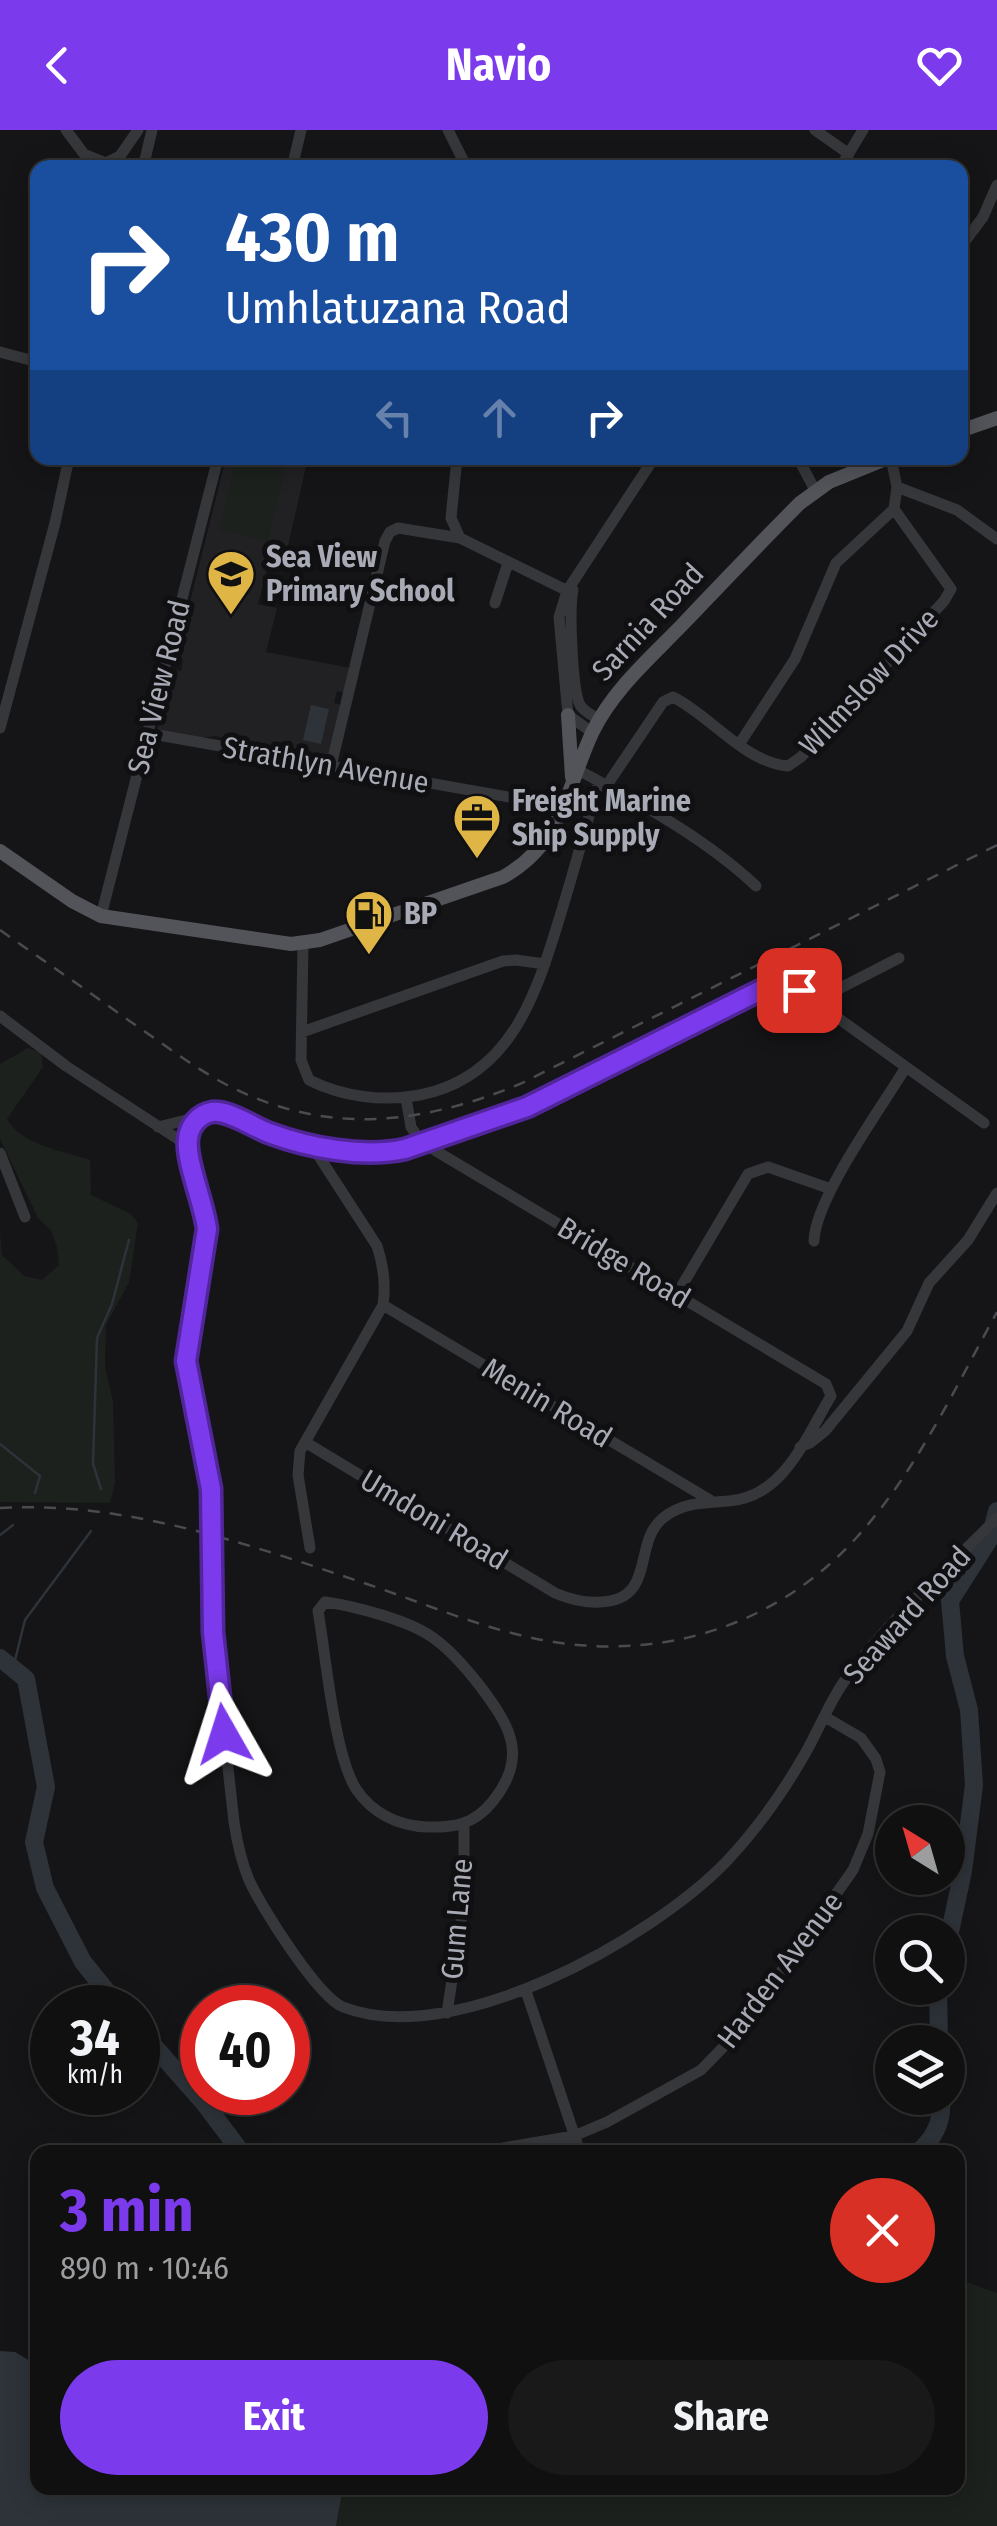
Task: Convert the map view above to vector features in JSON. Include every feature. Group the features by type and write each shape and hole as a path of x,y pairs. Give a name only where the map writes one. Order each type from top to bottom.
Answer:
{"main road":[{"path":"968,428 997,418"},
{"name":"Sarnia Road","path":"0,850 72,901 102,916 304,944 502,877 540,849 565,806 596,726 619,690 815,490 874,465"},
{"path":"568,714 575,776"}],"street":[{"path":"66,130 84,154 97,160"},
{"path":"113,160 138,130"},
{"path":"144,160 152,130"},
{"path":"294,160 302,130"},
{"path":"448,130 463,160"},
{"path":"816,130 849,154"},
{"path":"845,160 863,130"},
{"path":"968,237 983,217 997,185"},
{"path":"0,352 30,360"},
{"path":"0,728 4,690 42,573 67,465"},
{"name":"Sea View Road","path":"102,916 216,465"},
{"path":"456,465 451,518 460,538"},
{"path":"596,726 568,714 560,617 571,589 650,465"},
{"path":"802,465 815,490"},
{"path":"740,743 796,658 836,563 894,509 897,487 892,465"},
{"path":"897,487 957,510 997,539"},
{"name":"Wilmslow Drive","path":"603,784 668,698 680,700 773,762 788,766 795,762 951,589 894,509"},
{"path":"331,766 390,532 398,528 460,538 508,564 571,589"},
{"path":"495,603 508,564"},
{"path":"571,589 578,698 596,726"},
{"name":"Strathlyn Avenue","path":"147,733 565,806"},
{"path":"575,776 603,784 724,858 756,886"},
{"path":"304,944 301,1060 309,1080 352,1095 407,1104 463,1081 490,1061 523,1016 545,964 603,784"},
{"path":"815,1001 898,958"},
{"path":"302,1032 502,962 545,964"},
{"path":"158,1127 222,1113 273,1135 311,1144 392,1152 527,1107 776,985 788,986 815,1001 984,1123"},
{"path":"1,1019 187,1144 192,1126 203,1115"},
{"path":"814,1240 814,1227 831,1189 906,1068"},
{"path":"407,1104 412,1127 421,1142"},
{"name":"Bridge Road","path":"421,1142 826,1384 831,1396 800,1447"},
{"name":"Seaward Road","path":"187,1144 207,1229 186,1361 209,1466 213,1632 234,1822 244,1865 262,1908 330,2001 340,2006 419,2016 526,1991 661,1915 725,1862 785,1787 850,1674 997,1518"},
{"path":"310,1548 298,1468 305,1442 383,1305 385,1276 377,1246 311,1144"},
{"path":"0,1153 25,1217"},
{"path":"677,1294 748,1174 768,1167 831,1189"},
{"path":"710,1500 729,1501 758,1494 780,1478 800,1447 824,1431 908,1331 929,1283 968,1240 997,1192"},
{"name":"Menin Road","path":"383,1305 710,1500"},
{"name":"Umdoni Road","path":"305,1442 565,1597 594,1602 620,1599 639,1580 651,1533 659,1522 676,1510 710,1500"},
{"path":"325,1602 411,1626 431,1636 463,1664 498,1710 513,1746 511,1772 491,1804 464,1825 424,1827 396,1822 358,1792 345,1764 339,1733 318,1611 325,1602"},
{"name":"Harden Avenue","path":"521,2145 574,2136 608,2122 701,2070 727,2046 853,1870 868,1834 880,1772 876,1759 860,1738 825,1717"},
{"name":"Gum Lane","path":"447,2012 464,1901 464,1825"},
{"path":"526,1991 577,2145"}],"shaded area":[{"name":"Sea View Primary School","path":"224,465 306,465 285,559 270,557 258,604 277,608 266,652 351,668 345,693 337,691 334,703 341,705 327,760 228,744 216,736 201,738 157,730 174,670 181,671 183,659 176,658"},
{"path":"234,465 286,465 268,542 219,530"},
{"path":"311,705 329,709 321,744 303,740"},
{"path":"28,1048 41,1053 43,1067 7,1119 33,1141 90,1160 91,1195 131,1214 138,1223 129,1282 106,1325 105,1367 113,1402 115,1483 110,1503 0,1502 0,1233 2,1255 24,1276 42,1280 59,1265 51,1230 38,1218 0,1139 0,1064"},
{"path":"965,2282 997,2293 997,2526 336,2526 342,2495 965,2495"},
{"path":"0,2351 15,2352 30,2361 30,2495 342,2495 336,2526 0,2526"}],"waterway":[{"path":"101,1489 93,1464 97,1338 112,1304 129,1240"},
{"path":"0,1444 40,1476 35,1493"},
{"path":"954,1915 974,1785 969,1710 955,1656 950,1601 990,1538 997,1511"},
{"path":"0,1535 13,1525"},
{"path":"13,1668 25,1620 91,1531"},
{"path":"990,1538 997,1541"},
{"path":"0,1658 26,1679 46,1787 34,1842 45,1888 83,1962 102,1985"},
{"path":"938,2005 939,2025"},
{"path":"160,2053 236,2145"},
{"path":"925,2145 941,2115"}],"railway":[{"path":"0,930 227,1085 300,1112 337,1118 409,1116 446,1109 520,1084 997,845"},
{"path":"0,1508 93,1511 183,1528 273,1553 473,1622 542,1640 586,1646 672,1641 753,1615 825,1568 857,1537 916,1457 997,1312"}],"place":[{"name":"Sea View Primary School","path":"231,616"},
{"name":"Freight Marine Ship Supply","path":"477,860"},
{"name":"BP","path":"369,956"}],"route":[{"path":"224,1734 213,1632 209,1466 186,1361 207,1229 187,1144 192,1126 203,1115 215,1112 273,1135 335,1149 392,1152 527,1107 761,990 776,985 799,990"}]}
